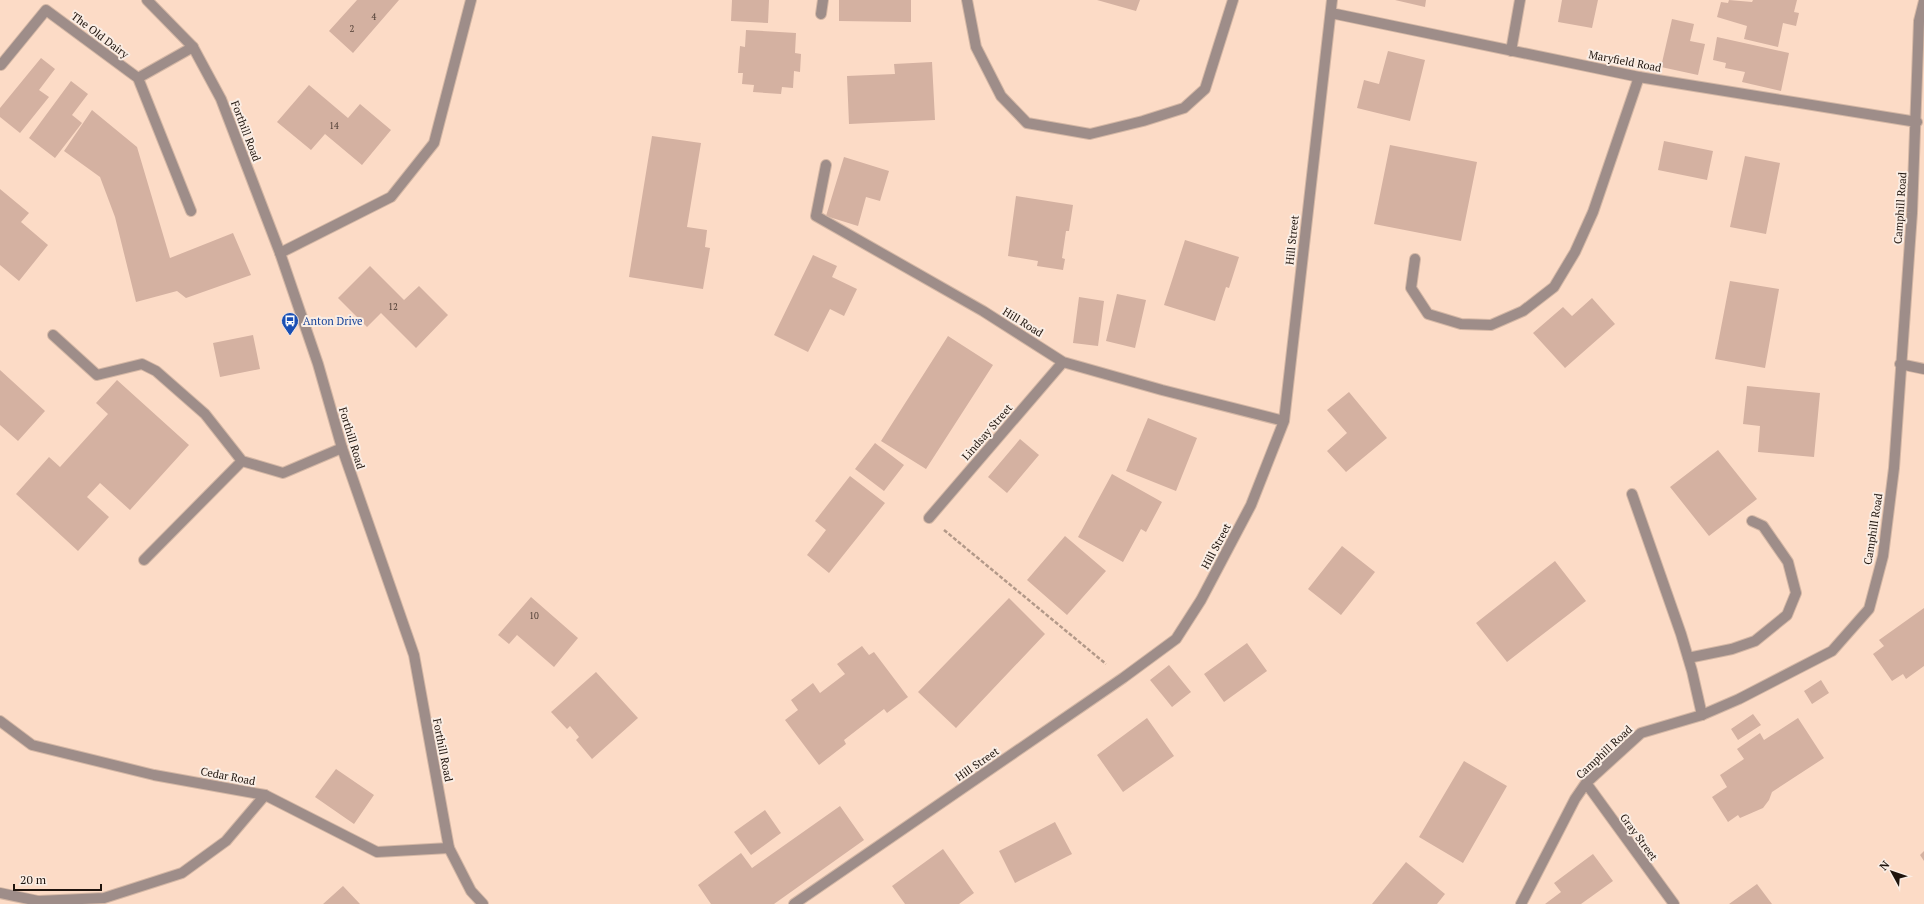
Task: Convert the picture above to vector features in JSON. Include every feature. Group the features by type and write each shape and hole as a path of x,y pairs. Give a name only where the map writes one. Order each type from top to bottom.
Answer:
{"street":[{"name":"Forthill Road","path":"147,0 194,47 221,99 280,254 318,364 342,448 414,655 449,848 471,891 483,904"},
{"path":"280,254 391,197 434,143 470,0"},
{"path":"820,14 823,0"},
{"path":"967,0 976,47 1001,96 1027,123 1090,134 1143,121 1184,108 1205,89 1233,0"},
{"name":"Hill Street","path":"794,904 1123,678 1176,639 1201,600 1251,505 1284,421 1332,0"},
{"path":"1511,52 1520,0"},
{"name":"Camphill Road","path":"1521,904 1575,799 1586,783 1641,733 1702,715 1739,699 1832,651 1869,609 1883,556 1894,468 1917,122 1919,21 1924,1"},
{"name":"The Old Dairy","path":"2,64 46,10 138,78"},
{"name":"Maryfield Road","path":"1331,13 1511,52 1638,76 1917,122"},
{"path":"191,211 138,78 194,47"},
{"path":"1414,259 1411,288 1428,314 1461,324 1491,325 1523,311 1554,287 1575,252 1593,212 1638,76"},
{"name":"Hill Road","path":"826,165 816,216 983,312 1063,362 1162,390 1284,421"},
{"path":"53,335 97,375 142,364 156,371 205,414 242,461 283,473 342,448"},
{"name":"Lindsay Street","path":"929,518 1063,362"},
{"path":"1900,364 1924,368"},
{"path":"144,560 242,461"},
{"path":"1632,494 1688,658 1702,715"},
{"path":"1688,658 1732,649 1755,641 1787,615 1796,593 1788,562 1763,526 1752,521"},
{"name":"Cedar Road","path":"0,721 32,745 154,775 265,795 377,852 449,848"},
{"name":"Gray Street","path":"1586,783 1674,904"},
{"path":"0,893 38,901 104,898 182,872 226,841 265,795"}],"path":[{"path":"929,518 1123,678"}],"building":[{"path":"357,0 399,0 353,53 329,31"},
{"path":"732,0 769,0 768,23 731,21"},
{"path":"839,0 911,0 911,22 839,21"},
{"path":"1097,0 1140,0 1136,11"},
{"path":"1395,0 1426,0 1425,7"},
{"path":"1562,0 1598,0 1592,28 1558,22"},
{"path":"1729,0 1752,2 1753,0 1797,0 1794,12 1799,13 1796,26 1783,23 1778,47 1744,39 1747,26 1717,17 1721,2 1728,3"},
{"path":"1672,19 1694,24 1690,41 1705,44 1698,75 1661,67"},
{"path":"746,30 796,33 795,53 801,54 800,72 794,71 793,88 782,87 781,94 753,92 754,85 742,84 743,73 738,73 740,46 745,47"},
{"path":"1717,37 1789,53 1781,91 1742,82 1745,72 1725,68 1726,63 1713,60"},
{"path":"1388,51 1425,60 1410,121 1357,108 1364,80 1379,84"},
{"path":"41,58 55,69 39,90 49,97 20,133 0,117 0,108"},
{"path":"932,62 935,120 849,124 847,76 895,74 894,64"},
{"path":"71,81 88,94 72,115 82,123 55,158 29,138"},
{"path":"309,85 348,118 360,104 391,130 362,165 325,134 311,150 277,122"},
{"path":"92,110 137,147 170,258 233,233 251,275 186,298 177,291 136,302 115,217 100,177 64,151"},
{"path":"652,136 701,143 687,227 707,230 705,247 710,248 703,289 629,277"},
{"path":"1664,141 1713,151 1707,180 1658,170"},
{"path":"1390,145 1477,162 1461,241 1374,224"},
{"path":"1745,156 1780,163 1766,234 1730,227"},
{"path":"844,157 889,171 880,201 866,197 858,226 826,216"},
{"path":"0,189 29,213 21,222 48,245 19,281 0,265"},
{"path":"1016,196 1073,205 1069,231 1066,231 1062,258 1065,259 1063,270 1037,266 1038,261 1008,256"},
{"path":"1185,240 1239,257 1229,288 1226,287 1215,321 1164,305"},
{"path":"813,255 837,266 832,277 857,289 844,316 830,309 808,352 774,335"},
{"path":"370,266 404,300 419,286 448,315 416,348 381,313 367,327 338,298"},
{"path":"1730,281 1779,289 1765,368 1715,359"},
{"path":"1117,294 1146,300 1135,348 1106,341"},
{"path":"1079,297 1104,301 1098,346 1073,343"},
{"path":"1592,298 1615,324 1565,368 1533,333 1563,307 1572,316"},
{"path":"253,335 260,369 220,377 213,343"},
{"path":"948,336 993,365 926,469 881,441"},
{"path":"0,370 45,411 18,441 0,425"},
{"path":"117,380 189,445 130,510 100,483 87,497 109,517 78,551 16,494 49,457 60,467 108,414 96,403"},
{"path":"1747,386 1820,393 1814,457 1758,452 1760,426 1743,424"},
{"path":"1349,392 1387,438 1346,472 1327,451 1347,433 1327,410"},
{"path":"1148,418 1197,438 1176,491 1126,471"},
{"path":"1020,439 1039,455 1007,493 988,477"},
{"path":"875,443 904,465 884,491 855,469"},
{"path":"1718,450 1757,499 1709,536 1670,487"},
{"path":"1112,474 1162,502 1146,532 1141,529 1123,562 1078,537"},
{"path":"850,476 885,503 829,573 807,555 826,530 815,521"},
{"path":"1065,536 1106,571 1067,615 1027,580"},
{"path":"1342,546 1375,572 1341,615 1308,589"},
{"path":"1555,561 1586,601 1507,662 1476,623"},
{"path":"531,597 578,638 554,667 517,635 509,644 498,635"},
{"path":"1009,598 1045,634 956,728 918,692"},
{"path":"1924,608 1924,666 1906,679 1903,674 1892,681 1873,654 1884,646 1879,640"},
{"path":"1247,643 1267,671 1224,702 1204,674"},
{"path":"862,646 869,655 874,652 908,697 887,713 884,709 844,740 846,744 819,765 785,720 798,710 791,700 813,683 820,693 845,674 837,664"},
{"path":"1169,665 1191,692 1172,707 1150,680"},
{"path":"596,672 638,718 592,759 576,740 579,737 570,726 567,729 551,712"},
{"path":"1821,680 1829,693 1812,704 1804,691"},
{"path":"1753,714 1761,725 1738,740 1731,729"},
{"path":"1147,718 1174,756 1123,792 1097,755"},
{"path":"1798,718 1824,758 1772,792 1769,800 1763,808 1740,818 1738,815 1728,822 1712,797 1727,787 1720,775 1744,759 1737,749 1760,733 1764,740"},
{"path":"1464,761 1507,786 1463,863 1419,837"},
{"path":"336,769 374,795 354,824 315,797"},
{"path":"840,806 864,840 774,904 711,904 698,885 741,853 752,868"},
{"path":"765,810 781,833 751,855 734,832"},
{"path":"1055,822 1072,854 1015,883 999,851"},
{"path":"943,849 974,893 959,904 905,904 892,886"},
{"path":"1924,851 1924,861 1920,855"},
{"path":"1593,854 1613,881 1581,904 1545,904 1561,892 1554,883"},
{"path":"1406,862 1445,894 1437,904 1372,904"},
{"path":"1757,884 1772,904 1729,904"},
{"path":"343,886 360,904 323,904"}],"place":[{"name":"Anton Drive","path":"290,336"}]}
